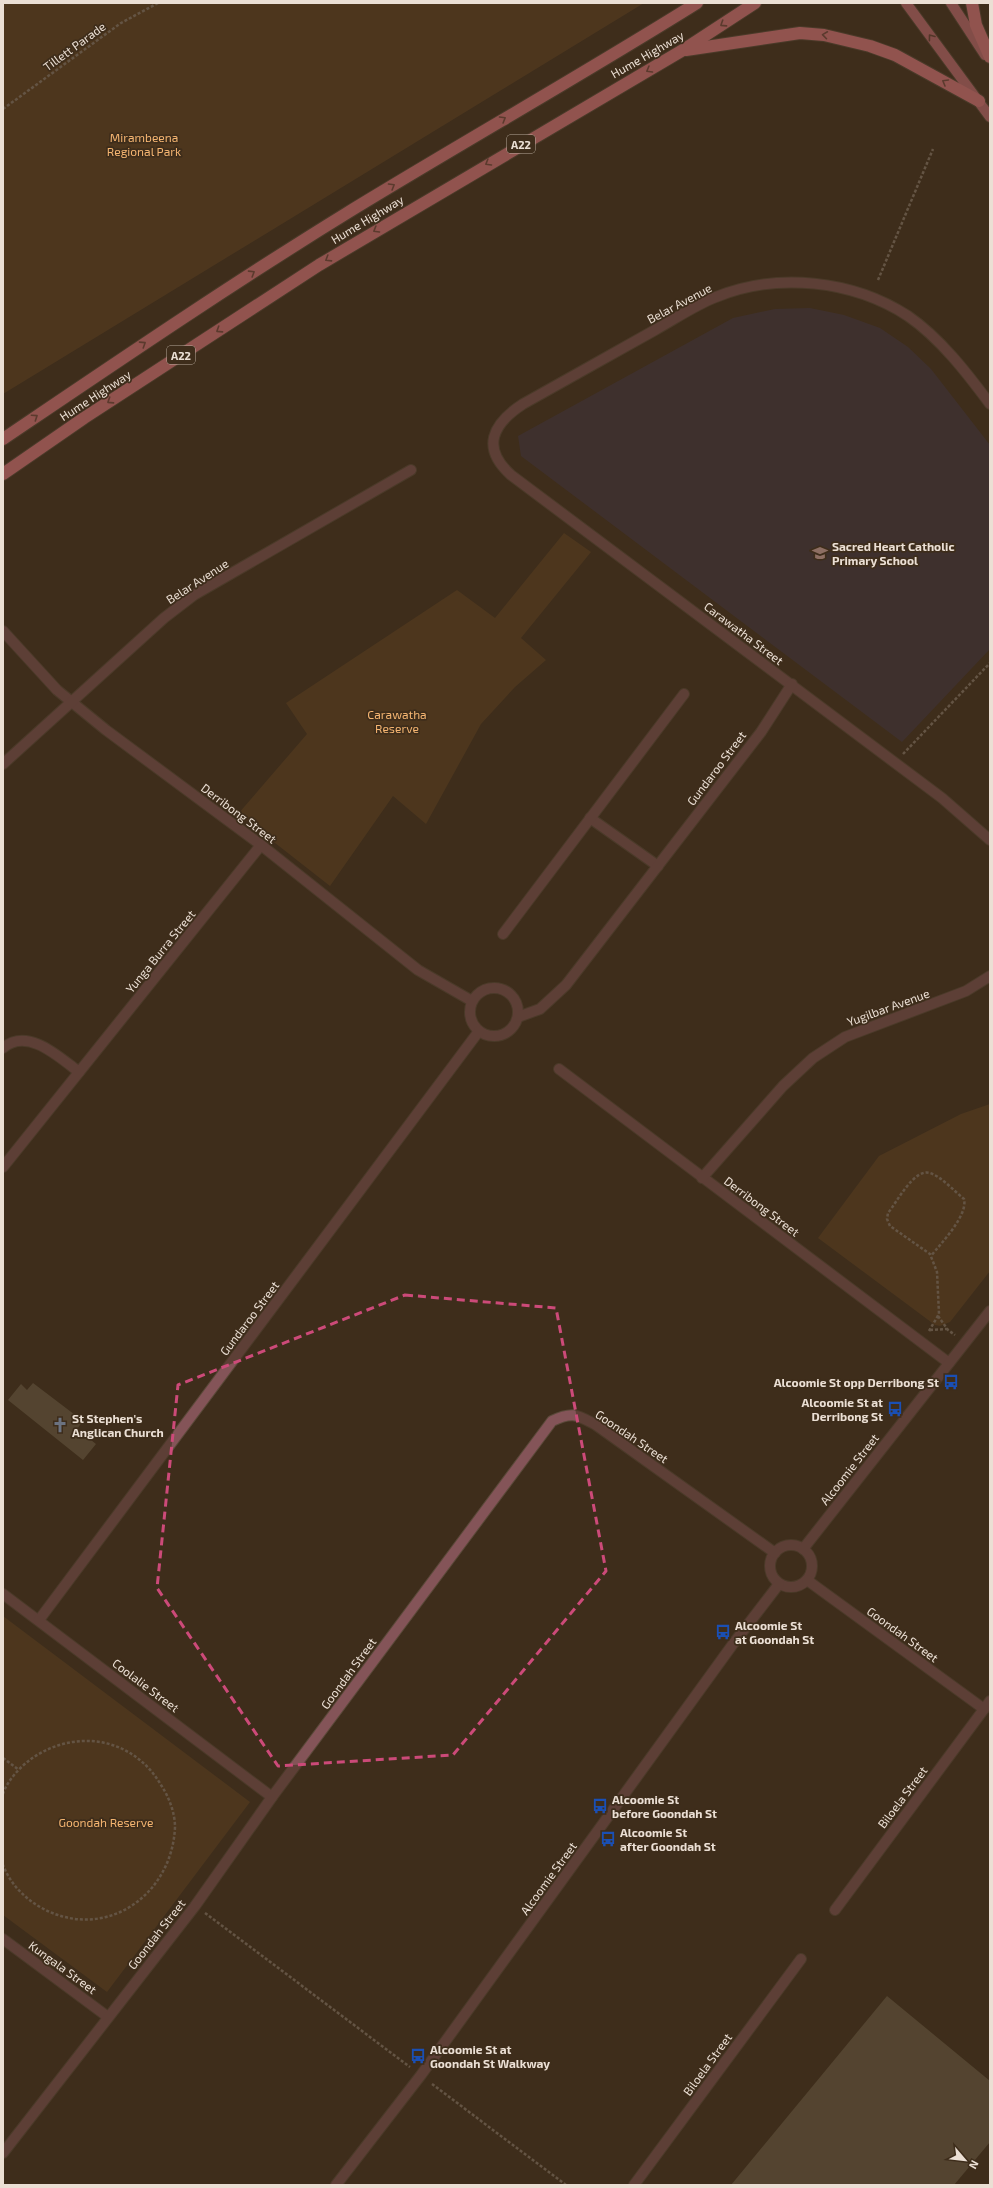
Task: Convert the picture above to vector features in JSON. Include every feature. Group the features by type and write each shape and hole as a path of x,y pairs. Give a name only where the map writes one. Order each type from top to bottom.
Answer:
{"highway":[{"name":"Hume Highway","path":"3,439 136,349 320,230 513,113 622,50 697,3"},
{"name":"Hume Highway","path":"3,474 84,418 361,239 683,50 756,3"},
{"path":"972,3 976,25 990,57"},
{"path":"683,50 800,33 824,35 870,46 895,56 979,102"}],"main road":[{"path":"906,3 990,117"},
{"path":"951,3 990,63"}],"street":[{"name":"Belar Avenue","path":"492,442 497,430 504,420 523,404 716,297 760,284 799,283 836,286 880,302 908,316 937,342 990,404"},
{"name":"Carawatha Street","path":"492,442 494,454 500,465 511,475 895,762 942,798 990,840"},
{"name":"Belar Avenue","path":"3,764 164,618 194,595 411,470"},
{"name":"Derribong Street","path":"3,631 47,679 106,730 261,845 418,970 472,1001"},
{"name":"Gundaroo Street","path":"518,1016 540,1009 566,985 761,732 792,684"},
{"path":"504,934 684,694"},
{"path":"590,818 658,866"},
{"name":"Yunga Burra Street","path":"3,1167 261,845"},
{"name":"Yugilbar Avenue","path":"702,1178 783,1086 812,1058 845,1037 966,991 990,976"},
{"path":"498,988 505,990 516,1001 518,1016 512,1027 502,1034 491,1036 479,1032 470,1018 472,1001 483,990 498,988"},
{"name":"Gundaroo Street","path":"39,1620 479,1032"},
{"path":"3,1048 7,1044 22,1040 38,1044 79,1072"},
{"name":"Derribong Street","path":"559,1069 949,1363"},
{"name":"Alcoomie Street","path":"803,1549 990,1311"},
{"name":"Goondah Street","path":"3,2153 195,1906 272,1797 552,1421 566,1414 580,1417 596,1425 775,1552"},
{"path":"791,1545 803,1549 811,1560 810,1574 807,1580 802,1584 790,1588 778,1584 770,1573 769,1566 775,1552 785,1546 791,1545"},
{"name":"Goondah Street","path":"807,1580 984,1710"},
{"name":"Alcoomie Street","path":"336,2185 421,2075 778,1584"},
{"name":"Coolalie Street","path":"3,1594 272,1797"},
{"name":"Biloela Street","path":"835,1910 990,1701"},
{"name":"Kungala Street","path":"3,1939 108,2017"},
{"name":"Biloela Street","path":"634,2185 801,1958"}],"path":[{"name":"Tillett Parade","path":"3,109 121,23 158,3"},
{"path":"878,280 933,149"},
{"path":"895,762 990,663"},
{"path":"931,1256 963,1214 965,1204 964,1199 933,1174 924,1172 916,1175 888,1213 887,1219 890,1226 931,1256 937,1272 939,1286 938,1316 928,1332 947,1329"},
{"path":"938,1316 947,1329 965,1343"},
{"path":"3,1794 19,1770 45,1749 74,1740 103,1742 131,1752 154,1771 169,1797 175,1826 171,1856 158,1882 137,1903 110,1916 81,1920 52,1914 27,1899 8,1876 3,1865"},
{"path":"3,1758 19,1770"},
{"path":"195,1906 566,2185"}],"highlighted area":[{"path":"405,1295 556,1308 606,1571 453,1755 278,1766 157,1588 178,1385"}],"shaded area":[{"name":"Sacred Heart Catholic Primary School","path":"810,308 844,315 880,328 908,347 931,369 990,445 990,649 902,742 521,456 518,436 733,318 775,309"}],"green space":[{"name":"Mirambeena Regional Park","path":"3,3 644,3 3,394"},
{"name":"Carawatha Reserve","path":"564,533 591,552 521,638 546,660 515,687 481,724 426,824 393,796 330,886 238,814 307,734 286,703 457,590 495,618"},
{"path":"990,1104 990,1271 950,1322 940,1326 935,1325 818,1238 879,1156 961,1114"},
{"name":"Goondah Reserve","path":"3,1616 250,1802 107,1992 3,1915"}],"building":[{"name":"St Stephen's Anglican Church","path":"33,1383 83,1421 77,1429 96,1444 83,1460 8,1400 21,1384 27,1390"},
{"path":"887,1996 990,2081 990,2142 954,2185 731,2185"}],"place":[{"name":"Sacred Heart Catholic Primary School","path":"820,553"},
{"name":"Alcoomie St opp Derribong St","path":"951,1382"},
{"name":"Alcoomie St at Derribong St","path":"895,1409"},
{"name":"St Stephen's Anglican Church","path":"60,1425"},
{"name":"Alcoomie St at Goondah St","path":"723,1632"},
{"name":"Alcoomie St before Goondah St","path":"600,1806"},
{"name":"Alcoomie St after Goondah St","path":"608,1839"},
{"name":"Alcoomie St at Goondah St Walkway","path":"418,2056"}]}
